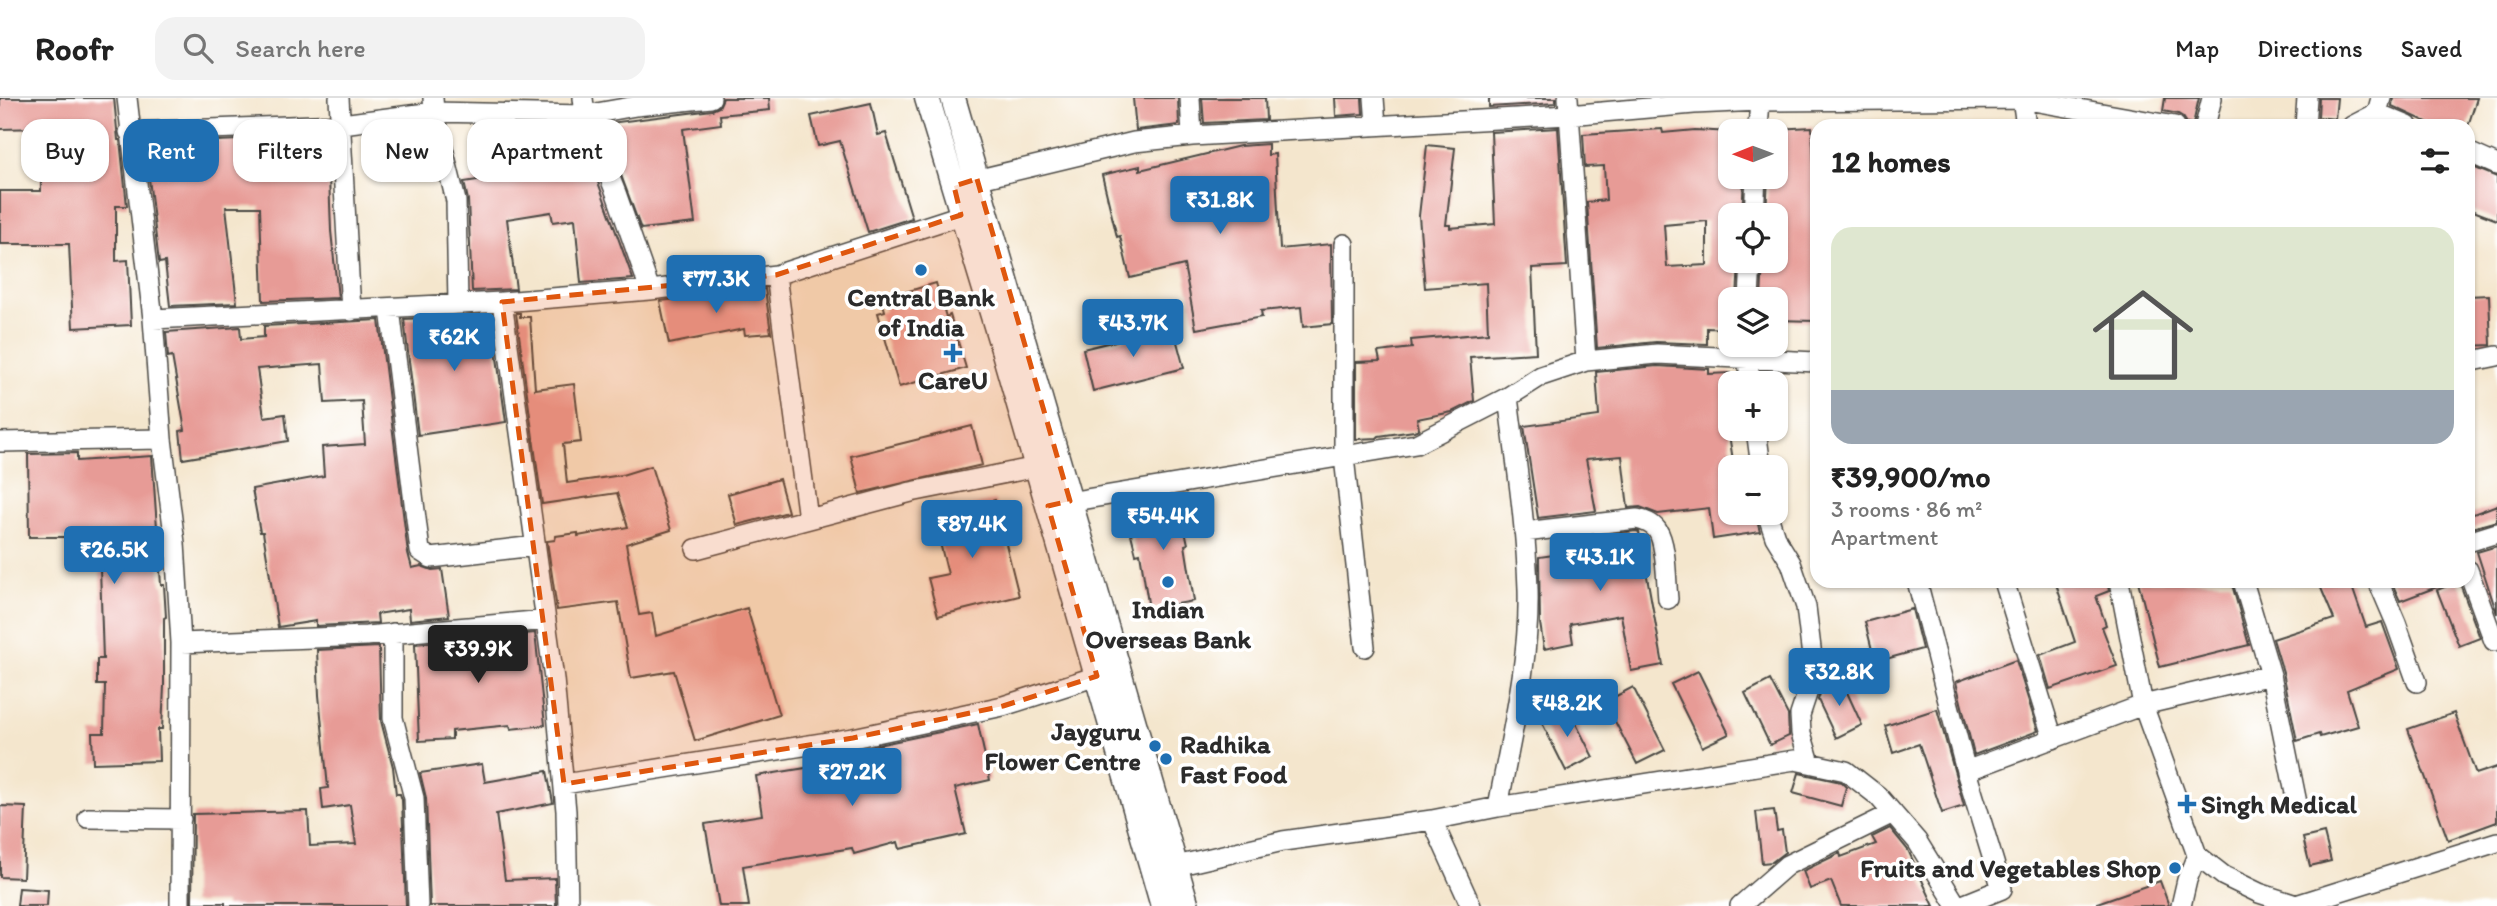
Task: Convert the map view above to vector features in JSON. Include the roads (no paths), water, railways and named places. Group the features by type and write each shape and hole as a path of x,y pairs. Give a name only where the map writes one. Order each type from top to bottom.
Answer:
{"street":[{"path":"127,98 129,119"},
{"path":"340,98 342,119"},
{"path":"347,123 433,105 636,106 710,98"},
{"path":"927,98 965,183 1059,504 1187,906"},
{"path":"953,98 965,183 961,215 1037,467 1059,504 1097,676 1163,906"},
{"path":"1189,98 1192,136"},
{"path":"1374,98 1376,125"},
{"path":"2208,119 2212,98"},
{"path":"2306,119 2307,98"},
{"path":"965,183 1134,142 1376,125 1568,107 1760,100 2022,99 2135,119"},
{"path":"2022,99 2025,119"},
{"path":"1759,119 1760,100"},
{"path":"433,105 456,201 458,304"},
{"path":"2362,119 2379,105 2398,119"},
{"path":"584,106 650,290"},
{"path":"1568,107 1586,361"},
{"path":"2475,155 2497,165"},
{"path":"136,182 175,543 181,643 180,906"},
{"path":"345,182 351,311"},
{"path":"153,319 502,302 650,290 776,275 961,215"},
{"path":"1344,244 1344,457 1365,647"},
{"path":"776,275 808,519"},
{"path":"502,302 554,679 564,784 568,906"},
{"path":"390,309 420,551 431,558 535,546"},
{"path":"1059,504 1416,444 1508,397 1541,376 1586,361 1657,354 1718,352"},
{"path":"2475,361 2497,356"},
{"path":"1785,357 1810,361"},
{"path":"1498,807 1523,667 1528,591 1508,397"},
{"path":"0,442 162,439"},
{"path":"696,549 911,492 1037,467"},
{"path":"1524,532 1637,519 1649,522 1658,531 1663,546 1668,599"},
{"path":"1771,525 1791,563 1806,607 1814,673 1800,715 1801,733 1810,763"},
{"path":"2475,540 2497,533"},
{"path":"1175,866 1283,841 1432,820 1795,760 1846,771 1878,796 1917,841 1958,906 2002,889 1966,771 1918,588"},
{"path":"2006,588 2053,739"},
{"path":"2120,588 2143,705 2197,855 2224,877 2259,893 2296,905 2496,847"},
{"path":"2245,588 2271,675 2297,803"},
{"path":"2381,588 2417,682"},
{"path":"2475,588 2494,641"},
{"path":"181,643 366,636 546,620"},
{"path":"393,633 393,718 414,798 418,906"},
{"path":"1966,771 2143,705 2271,675"},
{"path":"564,784 853,738 1003,706 1097,676"},
{"path":"1740,906 1787,865 1893,813"},
{"path":"88,818 181,818"},
{"path":"1432,820 1471,906"},
{"path":"2181,906 2197,855"}],"place":[{"name":"Central Bank of India","path":"921,270"},
{"name":"CareU","path":"953,353"},
{"name":"Indian Overseas Bank","path":"1168,582"},
{"name":"Jayguru Flower Centre","path":"1155,746"},
{"name":"Radhika Fast Food","path":"1166,759"},
{"name":"Singh Medical","path":"2187,804"},
{"name":"Fruits and Vegetables Shop","path":"2175,868"}]}
